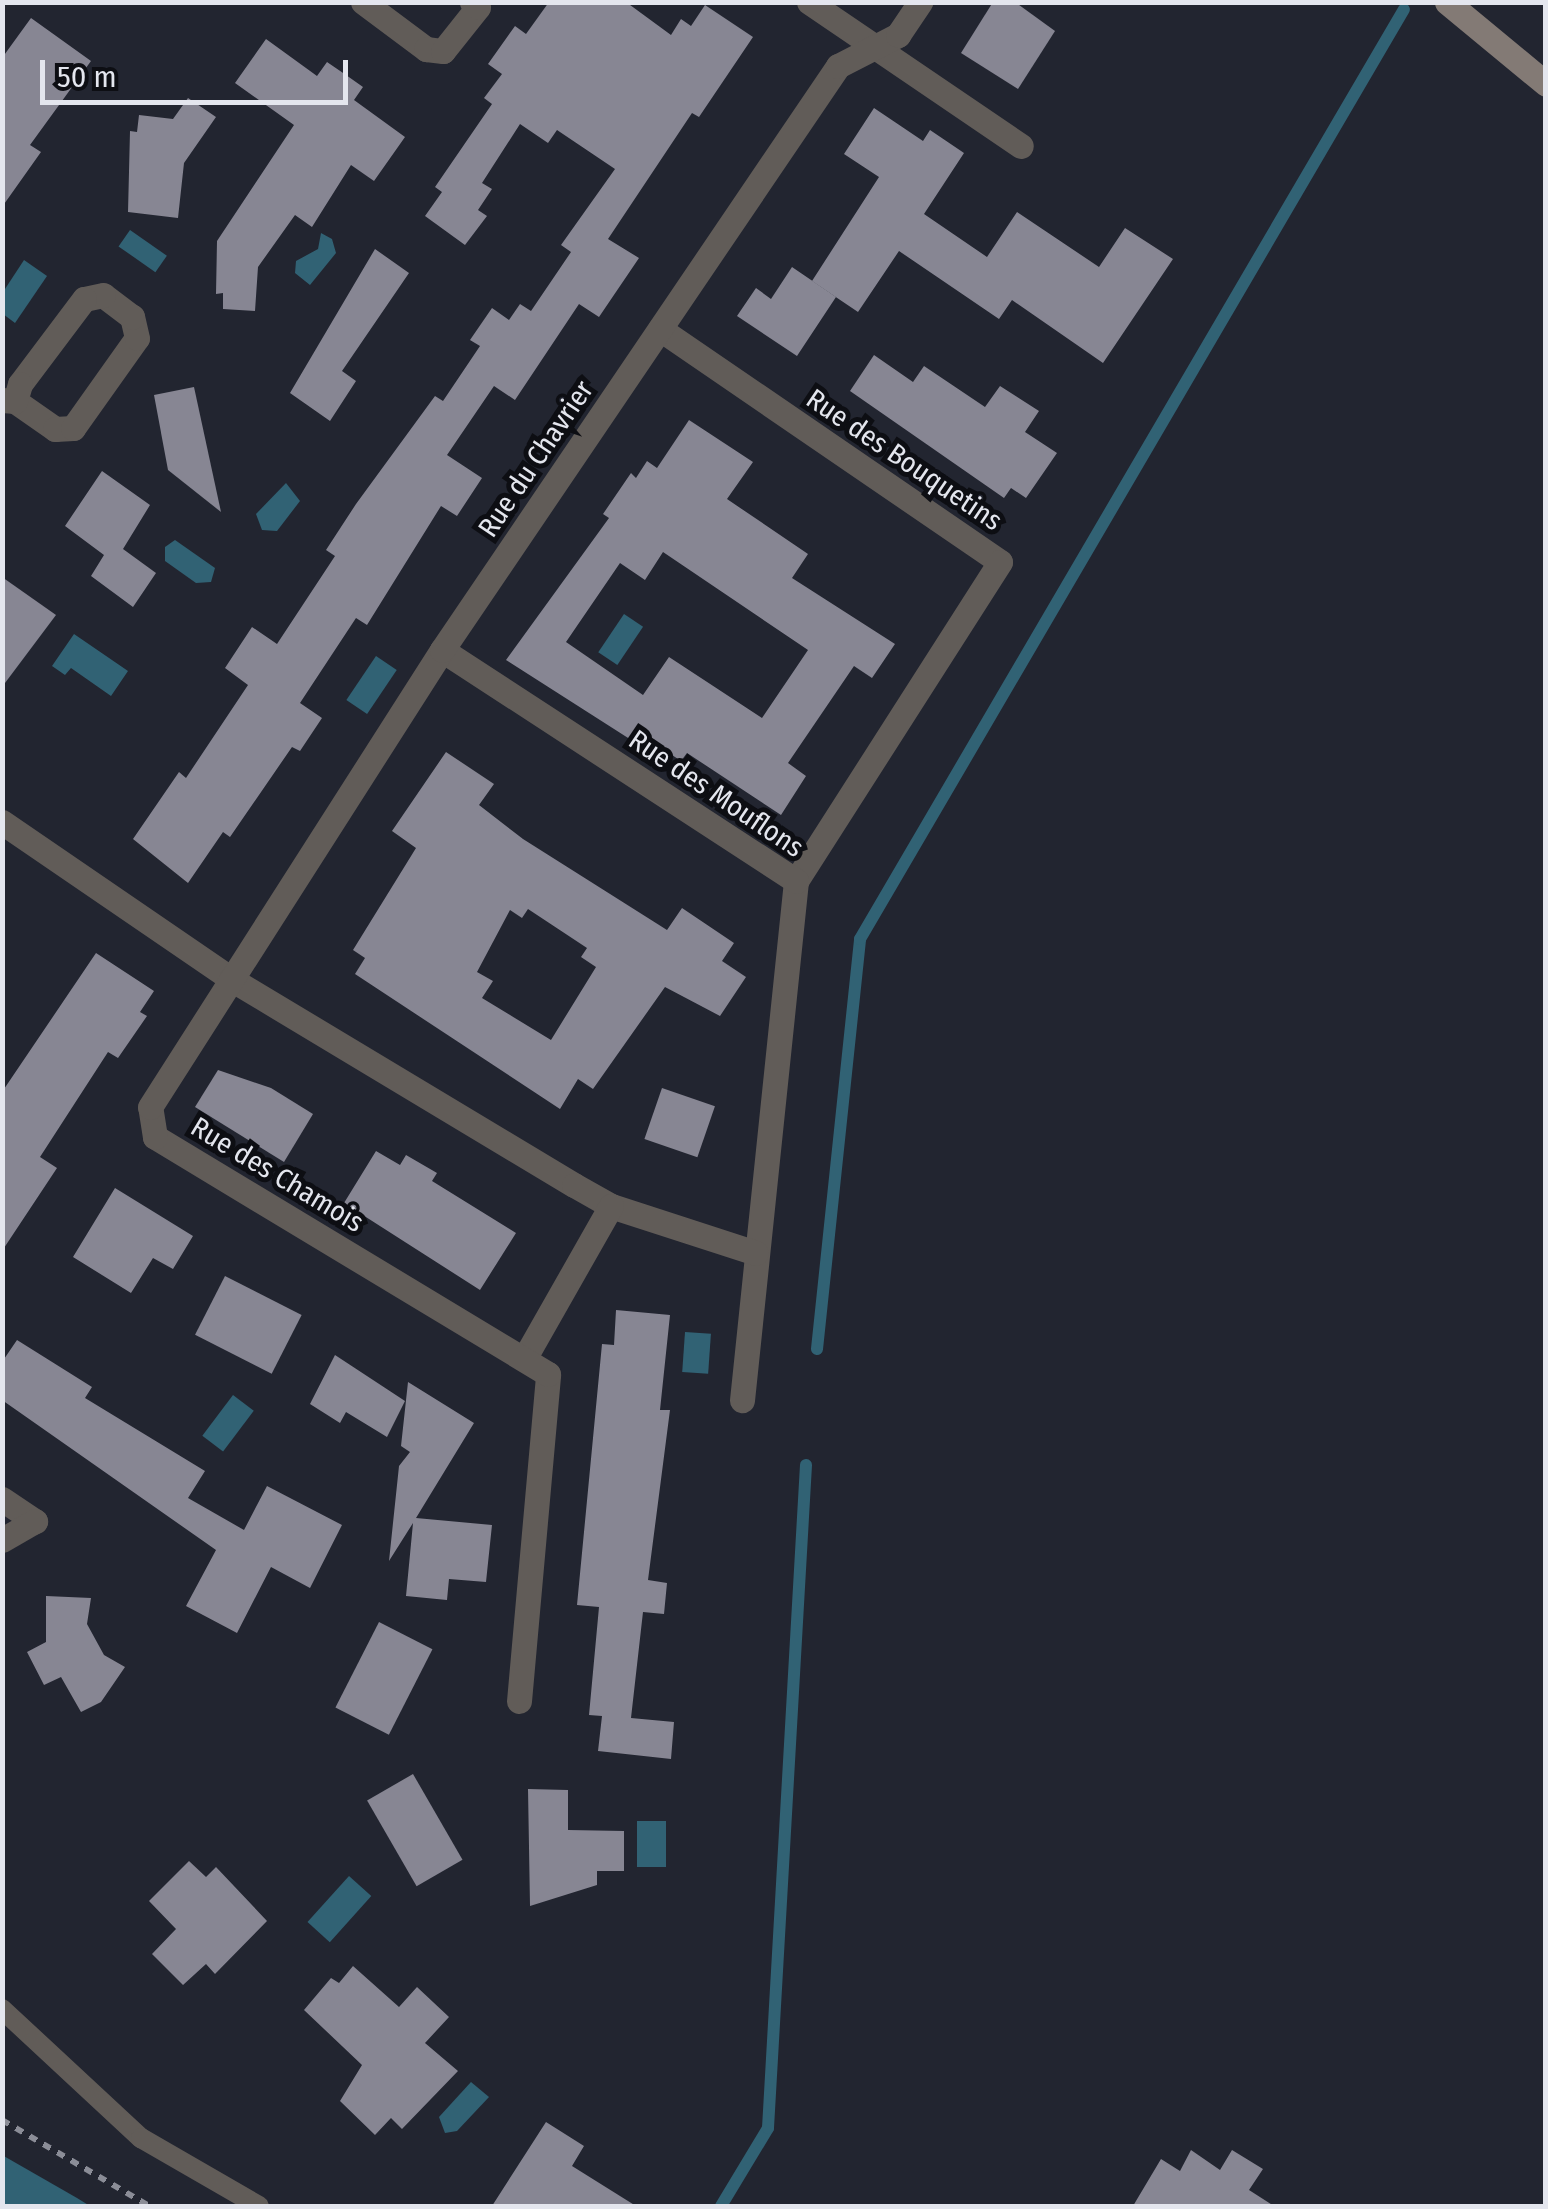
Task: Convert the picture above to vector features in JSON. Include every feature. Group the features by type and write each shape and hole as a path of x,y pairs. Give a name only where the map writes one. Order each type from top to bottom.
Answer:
{"street":[{"path":"363,2 426,48 443,50 478,4"},
{"path":"809,2 1021,146"},
{"name":"Rue du Chavrier","path":"231,979 442,650 838,66 898,36 920,2"},
{"path":"1447,2 1546,84"},
{"path":"102,296 132,316 137,338 74,428 55,430 9,401 84,299 102,296"},
{"name":"Rue des Bouquetins","path":"660,328 1000,562 796,882"},
{"name":"Rue des Mouflons","path":"442,650 796,882 742,1400"},
{"path":"2,822 231,979 611,1206 756,1253"},
{"name":"Rue des Chamois","path":"231,979 150,1107 155,1137 548,1374 520,1701"},
{"path":"524,1359 611,1206"},
{"path":"2,1499 35,1521 2,1540"}],"lane":[{"path":"2,2010 142,2138 259,2206"}],"path":[{"path":"2,2120 149,2206"}],"water":[{"path":"130,230 167,256 155,272 119,246"},
{"path":"321,233 332,239 336,253 310,285 295,273 296,261 318,249"},
{"path":"24,260 47,276 15,323 3,314 3,292"},
{"path":"286,483 300,501 277,531 262,530 256,514"},
{"path":"175,540 215,568 211,582 196,583 165,561 165,547"},
{"path":"624,614 643,627 617,665 598,652"},
{"path":"74,634 128,671 111,696 71,668 65,675 52,666"},
{"path":"376,656 397,670 367,714 346,700"},
{"path":"685,1332 711,1334 708,1374 682,1372"},
{"path":"233,1395 254,1411 223,1451 202,1436"},
{"path":"637,1821 666,1821 666,1867 637,1867"},
{"path":"349,1876 371,1896 330,1942 308,1922"},
{"path":"471,2082 489,2097 457,2131 445,2133 439,2117"},
{"path":"2,2155 77,2198 90,2206 3,2206"}],"building":[{"path":"549,2 626,2 671,35 681,19 691,26 705,5 753,37 699,117 692,113 608,239 639,258 599,317 579,304 515,400 494,386 447,455 482,478 457,516 441,506 367,625 356,618 300,703 322,718 300,751 292,747 230,837 223,832 188,883 133,839 179,772 186,778 248,685 225,668 252,627 277,644 335,556 326,550 356,504 435,396 443,401 480,346 470,340 492,308 509,320 520,304 531,311 571,252 561,245 615,169 557,130 548,143 520,124 482,183 492,189 478,210 487,216 465,245 425,216 442,192 435,187 492,104 484,98 502,74 488,64 515,26 526,34"},
{"path":"993,2 1015,2 1055,31 1018,89 961,53"},
{"path":"31,18 91,61 30,145 41,152 2,207 2,58"},
{"path":"266,39 317,76 327,62 346,75 363,87 354,100 405,137 374,181 351,165 312,227 295,215 258,267 255,311 223,309 223,293 216,294 217,241 294,125 235,83"},
{"path":"188,98 216,117 184,163 178,218 128,212 130,131 137,132 139,115 173,119"},
{"path":"874,108 923,141 930,130 964,153 924,214 987,257 1017,212 1099,267 1125,228 1173,259 1103,363 1012,300 999,319 899,251 858,312 812,281 879,177 844,154"},
{"path":"375,249 409,273 342,371 356,381 330,421 290,393"},
{"path":"792,267 836,297 797,356 737,316 756,288 771,299"},
{"path":"874,355 913,382 924,366 985,407 1000,386 1039,411 1025,432 1057,453 1026,498 1011,488 1004,498 850,391"},
{"path":"194,387 221,512 168,470 154,395"},
{"path":"689,420 753,462 727,499 808,554 792,578 895,644 872,678 854,666 788,763 806,776 781,815 687,753 681,761 666,751 661,759 506,660 609,518 603,514 631,473 636,478 647,461 657,468","holes":["663,552 808,650 762,718 669,657 643,695 566,642 620,563 645,580"]},
{"path":"102,471 150,505 123,549 156,573 133,607 91,576 104,555 65,526"},
{"path":"2,577 56,615 2,687"},
{"path":"446,752 494,784 479,805 523,839 667,930 682,908 734,943 722,961 746,977 720,1016 665,987 593,1089 578,1079 560,1109 355,974 365,958 353,950 416,848 392,831","holes":["528,909 587,948 581,957 596,967 551,1040 482,998 493,981 477,972 510,910 522,918"]},
{"path":"96,953 154,991 140,1012 147,1016 118,1058 108,1052 40,1157 57,1168 2,1251 2,1092"},
{"path":"218,1070 271,1088 313,1114 284,1162 195,1107"},
{"path":"662,1088 715,1106 697,1157 644,1139"},
{"path":"376,1151 400,1165 406,1155 437,1173 432,1181 516,1233 480,1290 344,1203"},
{"path":"115,1188 193,1236 173,1269 153,1258 131,1293 73,1257"},
{"path":"225,1276 302,1315 272,1374 195,1335"},
{"path":"616,1310 670,1315 660,1410 670,1410 648,1580 667,1583 664,1614 643,1612 631,1718 674,1722 671,1759 598,1751 602,1716 589,1715 599,1607 577,1605 602,1344 614,1345"},
{"path":"17,1340 92,1387 85,1398 205,1471 188,1498 244,1530 267,1486 342,1525 310,1588 271,1567 237,1633 186,1606 216,1550 2,1400 2,1362"},
{"path":"335,1355 405,1401 387,1437 346,1412 340,1423 310,1404"},
{"path":"408,1382 474,1423 416,1518 492,1525 486,1582 449,1579 447,1600 406,1596 413,1523 389,1561 399,1466 410,1452 401,1446"},
{"path":"46,1596 91,1598 87,1624 104,1655 125,1667 101,1702 81,1712 61,1677 44,1685 27,1652 46,1642"},
{"path":"379,1622 432,1649 389,1735 335,1708"},
{"path":"413,1774 462,1860 417,1886 367,1800"},
{"path":"528,1789 568,1790 568,1830 624,1831 624,1871 597,1871 597,1885 530,1906"},
{"path":"189,1861 206,1877 216,1867 267,1921 215,1974 206,1964 183,1985 152,1954 176,1929 149,1901"},
{"path":"353,1966 399,2007 417,1987 449,2017 425,2043 458,2071 402,2129 391,2118 375,2135 340,2101 362,2065 304,2010 331,1978 339,1983"},
{"path":"546,2122 584,2146 572,2166 636,2206 492,2206"},
{"path":"1191,2150 1220,2170 1232,2150 1263,2169 1249,2190 1274,2206 1133,2206 1161,2159 1180,2171"}],"waterway":[{"path":"817,1349 860,939 1404,9"},
{"path":"721,2206 768,2128 806,1465"}]}
